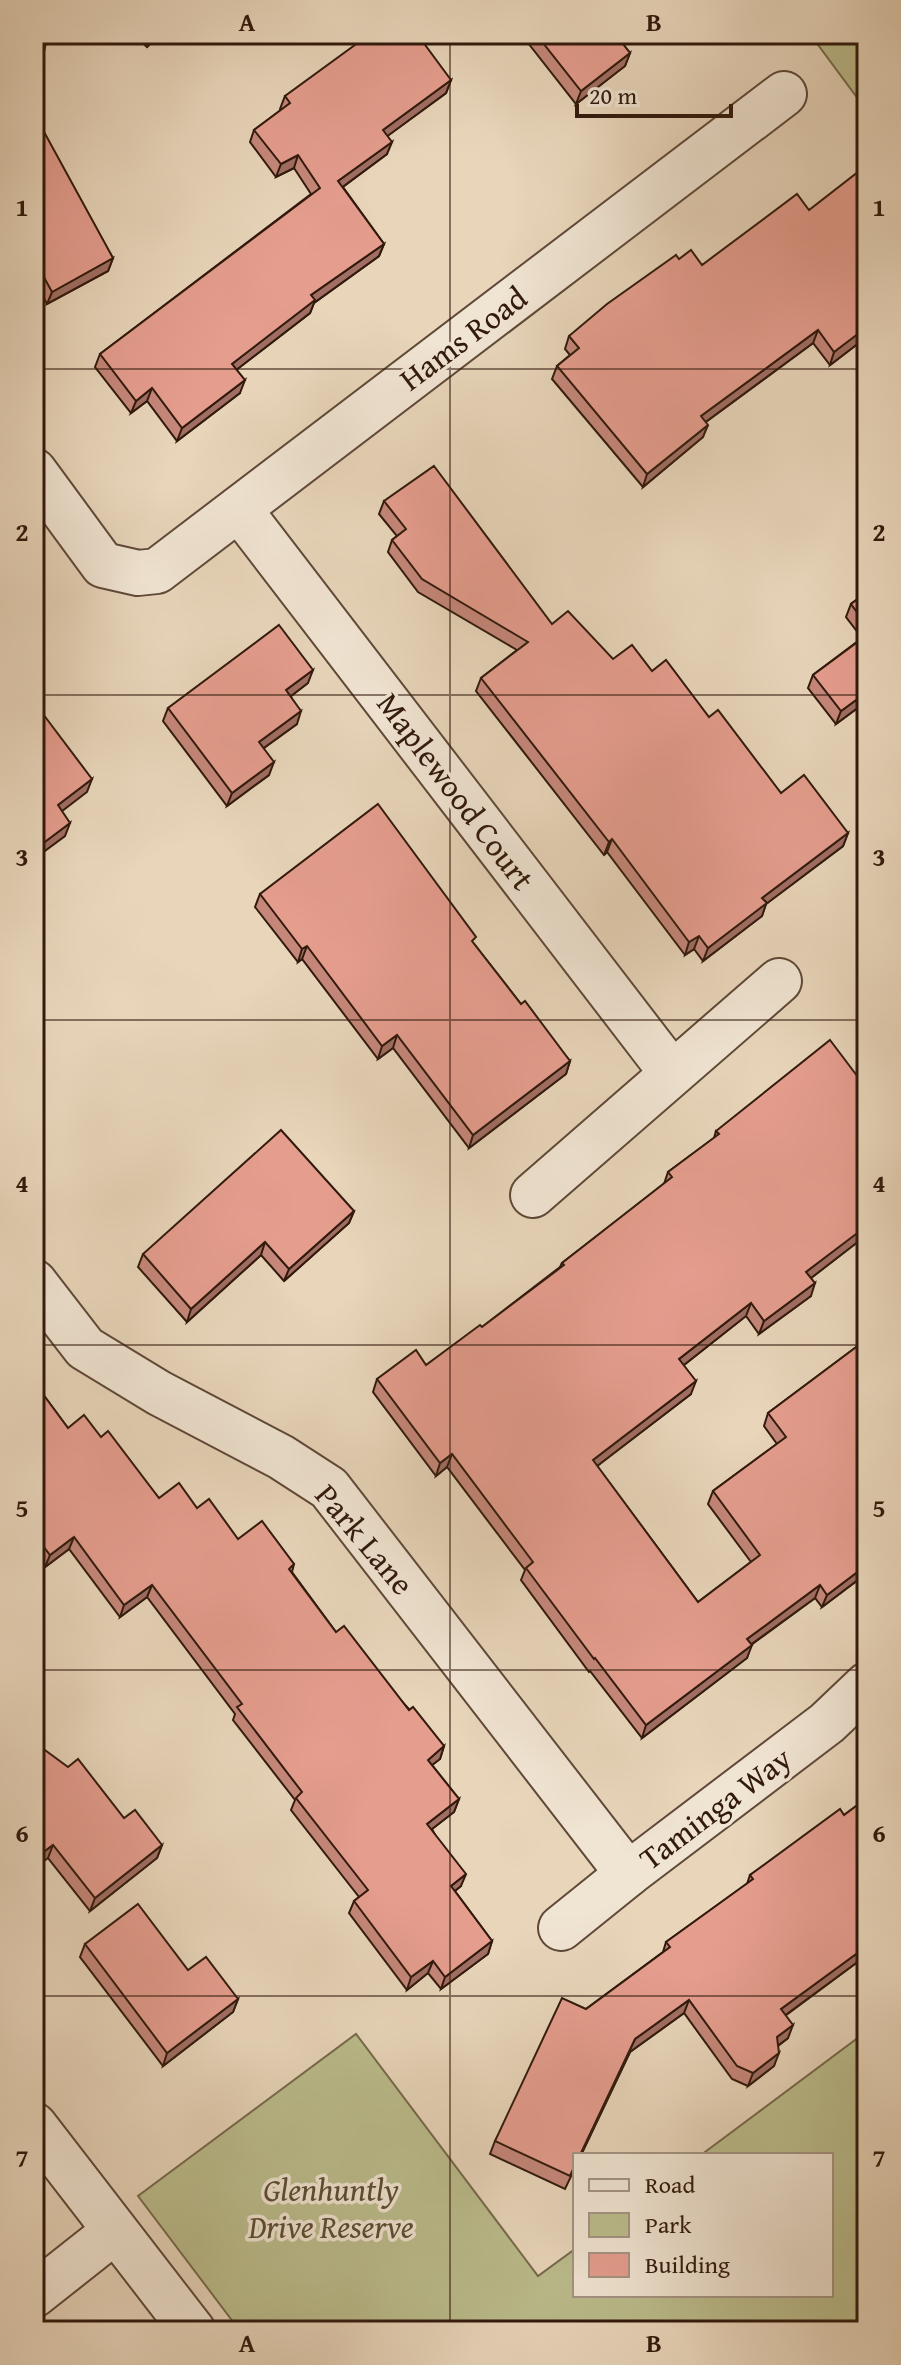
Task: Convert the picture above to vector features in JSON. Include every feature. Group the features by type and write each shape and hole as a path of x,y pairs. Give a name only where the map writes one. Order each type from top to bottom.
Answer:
{"street":[{"name":"Hams Road","path":"34,471 103,565 138,573 157,571 784,94"},
{"name":"Maplewood Court","path":"239,509 672,1073"},
{"path":"533,1195 779,981"},
{"name":"Park Lane","path":"34,1282 85,1348 159,1393 281,1457 329,1488 628,1874"},
{"name":"Taminga Way","path":"561,1928 827,1723 867,1685"},
{"path":"34,2125 193,2331"},
{"path":"34,2295 115,2231"}],"green space":[{"path":"810,34 867,34 867,111"},
{"name":"Glenhuntly Drive Reserve","path":"867,2031 867,2331 240,2331 138,2196 356,2034 538,2276 573,2250 573,2297 833,2297 833,2153 704,2153"}],"building":[{"path":"34,34 48,34 34,96"},
{"path":"370,34 417,34 451,80 383,130 392,142 338,181 384,244 311,295 315,300 232,364 245,380 182,428 152,388 136,401 100,354 320,188 298,155 281,164 254,130 290,103 285,96"},
{"path":"536,34 615,34 630,53 581,91"},
{"path":"43,130 113,258 52,292 34,259 34,134"},
{"path":"858,172 867,184 867,276 857,284 867,298 867,327 834,352 818,330 701,416 708,425 647,474 557,366 579,348 569,336 607,304 676,255 679,259 691,250 702,265 797,194 809,210"},
{"path":"434,466 552,624 568,611 613,659 632,645 652,671 666,660 709,717 718,710 781,793 804,775 848,833 762,898 767,903 708,948 699,936 689,942 612,839 609,842 481,678 528,642 422,579 392,540 406,529 384,501"},
{"path":"867,592 867,626 851,604"},
{"path":"279,625 313,670 286,690 301,711 259,742 274,762 232,793 168,708"},
{"path":"867,635 867,692 841,711 813,675"},
{"path":"40,710 92,779 58,805 70,823 34,850 34,715"},
{"path":"378,804 476,937 472,941 521,1004 525,1001 570,1061 473,1135 397,1035 382,1046 307,946 302,949 260,894"},
{"path":"830,1040 867,1089 867,1221 861,1225 864,1228 806,1272 815,1283 764,1321 751,1303 679,1359 696,1381 593,1460 698,1602 760,1555 713,1491 786,1437 768,1413 867,1339 867,1553 859,1559 864,1567 827,1595 820,1585 747,1639 752,1645 646,1725 526,1568 533,1562 452,1454 440,1463 377,1379 416,1350 426,1365 480,1325 482,1327 672,1177 668,1172 719,1134 716,1131"},
{"path":"281,1130 354,1211 289,1269 265,1242 191,1309 143,1254"},
{"path":"34,1382 68,1428 84,1415 101,1437 108,1431 159,1498 179,1483 197,1508 209,1499 238,1539 262,1521 294,1564 289,1569 336,1632 344,1626 409,1710 413,1707 444,1746 428,1760 459,1799 427,1824 466,1874 451,1886 492,1941 445,1977 433,1961 411,1977 354,1901 368,1890 296,1798 302,1792 237,1707 242,1704 152,1585 124,1605 74,1537 50,1555 34,1534"},
{"path":"34,1742 68,1767 78,1759 124,1818 135,1810 162,1845 95,1898 53,1845 34,1859"},
{"path":"867,1798 867,1946 781,2009 793,2025 777,2037 779,2053 753,2073 737,2066 689,2000 635,2039 581,2153 573,2153 570,2176 495,2141 562,1998 586,2009 670,1947 666,1942 753,1879 750,1875 840,1809 844,1815"},
{"path":"138,1904 188,1970 206,1957 238,1999 167,2053 85,1944"}]}
